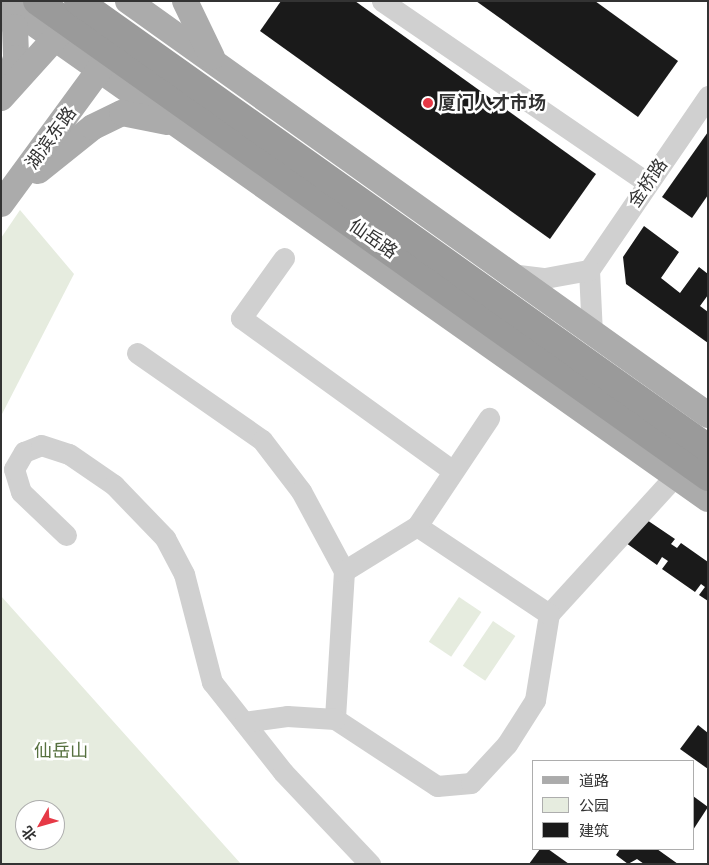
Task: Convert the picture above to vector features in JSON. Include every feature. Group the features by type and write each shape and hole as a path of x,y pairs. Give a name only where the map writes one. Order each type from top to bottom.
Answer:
{"highway":[{"name":"仙岳路","path":"38,1 708,477"},
{"name":"仙岳路","path":"78,1 708,448"}],"main road":[{"path":"3,96 56,39 87,1"},
{"path":"185,1 216,64"},
{"path":"3,2 708,499"},
{"path":"3,2 15,27 16,58 3,96"},
{"path":"137,4 216,64 508,274 708,414"},
{"name":"湖滨东路","path":"7,198 100,71 137,4"},
{"path":"7,198 93,127 122,113 176,124"}],"street":[{"path":"382,1 648,183"},
{"name":"金桥路","path":"588,270 708,96"},
{"path":"284,258 241,318 453,471"},
{"path":"508,274 545,278 588,270 592,333"},
{"path":"136,353 262,440 301,490 344,571 335,719"},
{"path":"344,571 418,526 489,418"},
{"path":"66,535 21,492 14,469 24,452 40,445 69,454 114,485 165,538 184,574 212,682 283,772 370,864"},
{"path":"244,722 287,716 335,719 437,786 470,783 507,744 535,700 549,614 675,476"},
{"path":"418,526 549,614"}],"green space":[{"path":"20,210 74,274 1,416 1,238"},
{"name":"仙岳山","path":"1,596 241,864 1,864"},
{"path":"459,597 481,612 451,657 429,642"},
{"path":"493,621 515,636 485,681 463,666"}],"building":[{"name":"厦门人才市场","path":"281,1 355,1 596,174 550,239 260,31"},
{"path":"476,1 595,1 678,61 638,117"},
{"path":"708,132 708,195 692,218 662,197"},
{"path":"644,226 679,252 661,278 680,293 699,267 708,274 708,295 700,306 708,312 708,343 626,284 623,257"},
{"path":"644,518 675,539 671,544 677,548 681,543 708,562 708,601 699,595 705,587 701,584 695,592 662,569 668,561 662,557 657,565 626,543"},
{"path":"698,725 708,733 708,769 680,749"},
{"path":"694,797 708,807 694,828"},
{"path":"539,850 549,850 569,864 529,864"},
{"path":"619,850 658,850 678,864 644,864 637,859 628,864 616,855"}],"place":[{"name":"厦门人才市场","path":"428,103"}]}
